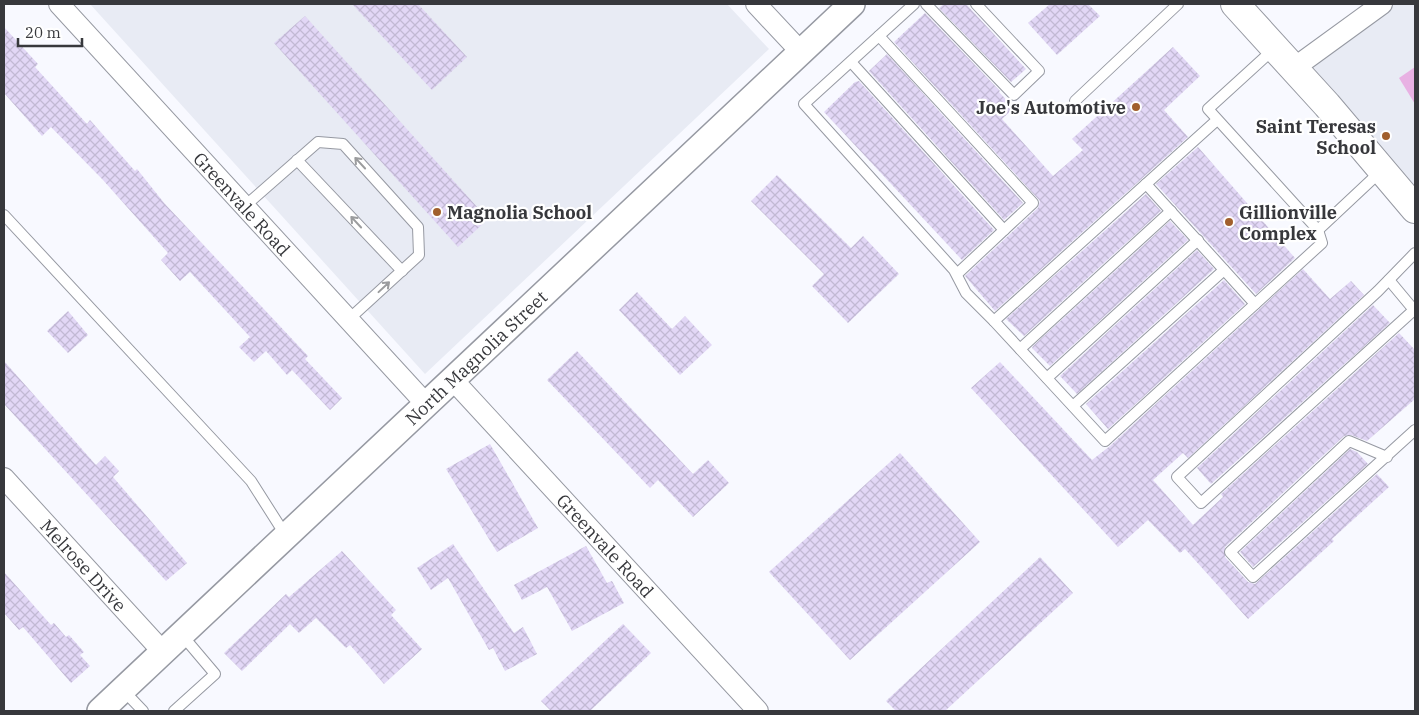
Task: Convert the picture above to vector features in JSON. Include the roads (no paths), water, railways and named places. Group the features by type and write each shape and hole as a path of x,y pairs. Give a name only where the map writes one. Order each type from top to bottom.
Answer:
{"main road":[{"path":"1235,4 1294,68 1415,209"}],"street":[{"name":"Greenvale Road","path":"59,4 426,404"},
{"path":"756,4 800,51"},
{"name":"North Magnolia Street","path":"100,711 852,4"},
{"path":"1294,68 1382,4"},
{"name":"Greenvale Road","path":"453,380 758,711"},
{"name":"Melrose Drive","path":"4,478 163,652"}],"lane":[{"path":"914,4 804,104 957,274 966,293 1020,348 1105,441 1322,243 1318,230 1208,109 1276,48"},
{"path":"926,4 1014,96 1039,71 976,4"},
{"path":"1075,101 1178,4"},
{"path":"879,36 1033,203 957,274"},
{"path":"850,62 1004,230"},
{"path":"994,321 1218,120"},
{"path":"245,206 318,142 343,144 418,227 419,255 348,320"},
{"path":"297,160 402,270"},
{"path":"1318,230 1382,170"},
{"path":"1146,184 1255,304"},
{"path":"1020,348 1171,211"},
{"path":"4,215 251,481 286,536"},
{"path":"1047,378 1198,240"},
{"path":"1389,280 1415,310 1201,503 1177,477 1389,280 1415,253"},
{"path":"1073,406 1224,270"},
{"path":"1387,457 1349,442 1230,552 1253,577 1387,457 1415,430"},
{"path":"174,711 215,674 181,634"},
{"path":"123,690 143,711"}],"place":[{"name":"Joe's Automotive","path":"1136,107"},
{"name":"Saint Teresas School","path":"1386,136"},
{"name":"Magnolia School","path":"437,212"},
{"name":"Gillionville Complex","path":"1229,222"}]}
